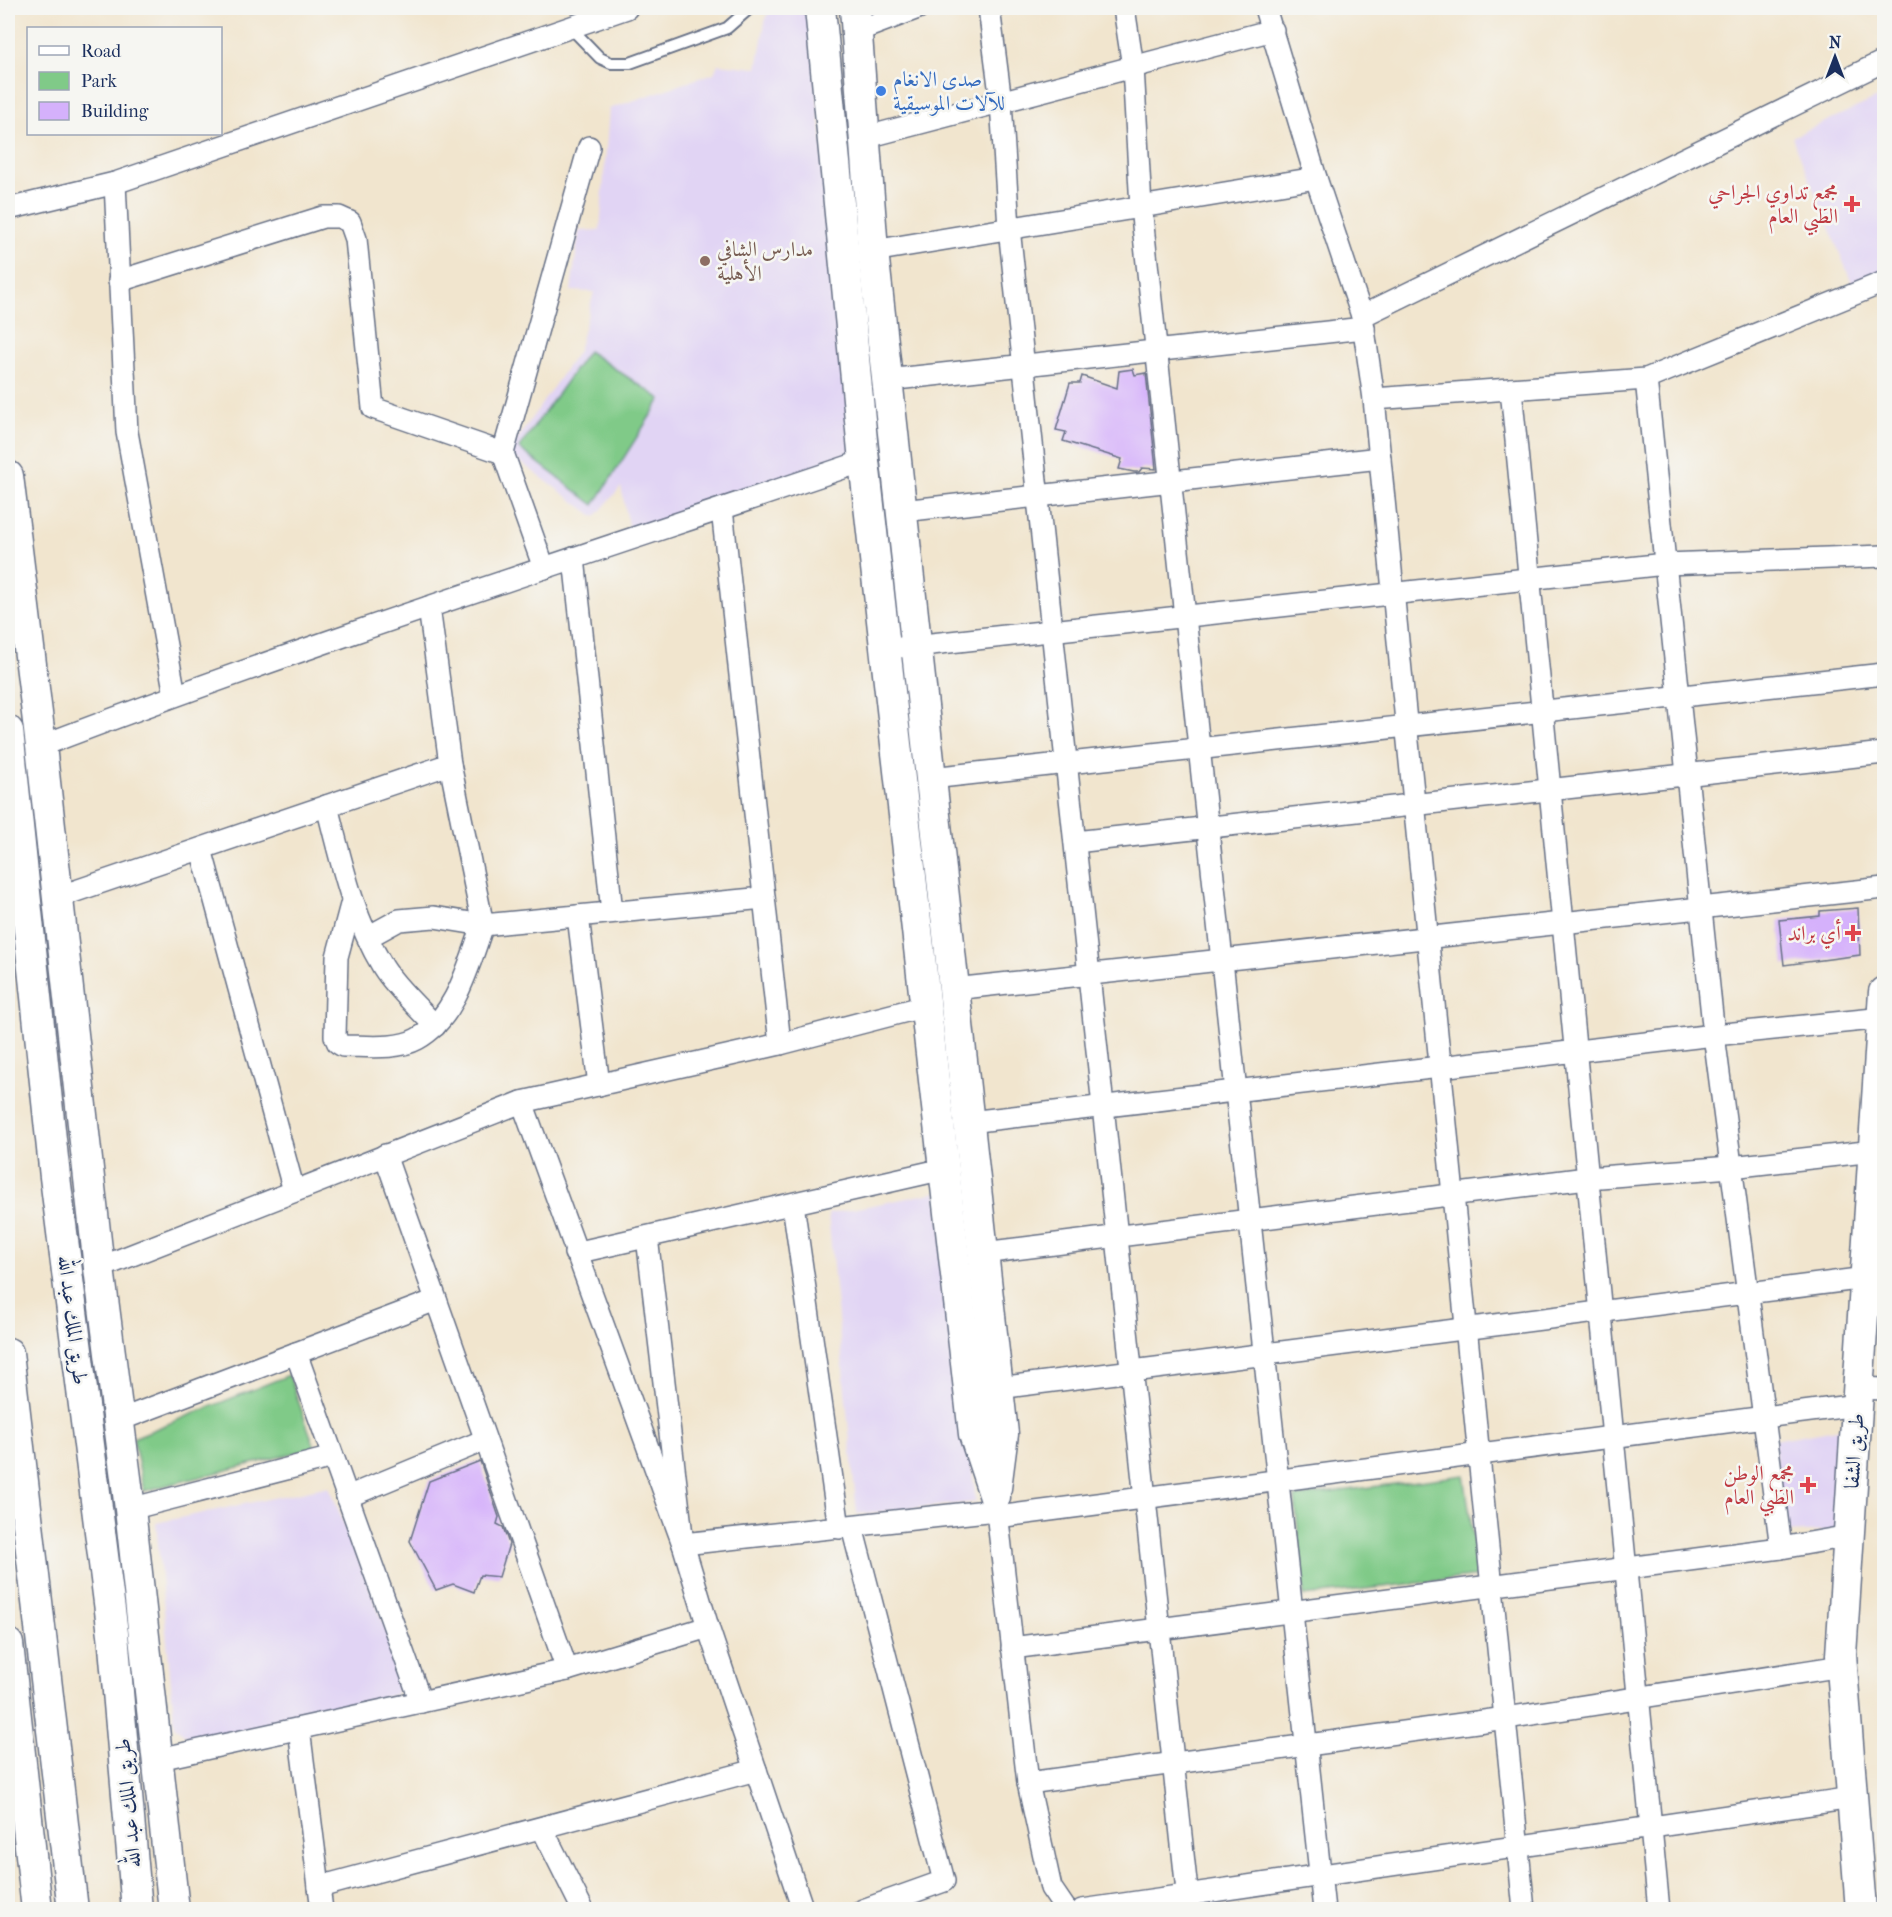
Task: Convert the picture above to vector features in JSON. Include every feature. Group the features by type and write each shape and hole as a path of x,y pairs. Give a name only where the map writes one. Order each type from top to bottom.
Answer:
{"street":[{"path":"8,209 115,183 627,8"},
{"path":"820,8 864,461 975,1434 996,1508 1028,1783 1051,1888 1066,1910"},
{"path":"918,8 856,19 867,137 873,251 1003,1434 996,1508"},
{"path":"989,8 1001,102 1009,228 1023,365 1188,1902"},
{"path":"1124,8 1133,67 1141,207 1252,1221 1324,1910"},
{"path":"1266,8 1316,178 1363,322 1374,399 1455,1195 1524,1910"},
{"path":"867,137 1273,30"},
{"path":"887,380 1157,351 1363,322 1884,61"},
{"path":"544,568 503,453 589,147"},
{"path":"873,251 1316,178"},
{"path":"115,183 127,432 175,695"},
{"path":"119,281 323,217 339,217 350,222 356,239 374,408 503,453"},
{"path":"1374,399 1646,379 1884,282"},
{"path":"1646,379 1714,1035 1781,1548"},
{"path":"1511,389 1659,1910"},
{"path":"902,511 1380,458"},
{"path":"41,746 175,695 429,607 864,461"},
{"path":"8,476 41,746 117,1421 130,1509 159,1759 174,1910"},
{"path":"722,509 780,1044"},
{"path":"885,650 1665,564 1884,556"},
{"path":"574,558 612,912"},
{"path":"352,901 337,957 335,1036 338,1043 343,1046 389,1046 416,1040 435,1026 461,986 483,925 450,764 429,607"},
{"path":"931,778 1884,674"},
{"name":"طريق الملك عبد الله","path":"8,731 55,1177 113,1634 136,1896"},
{"path":"1074,842 1884,753"},
{"path":"58,897 450,764"},
{"path":"327,806 352,901 368,937 384,969 435,1026"},
{"path":"201,849 294,1191"},
{"path":"954,989 1884,888"},
{"path":"368,937 399,920 434,917 483,925 764,898"},
{"path":"578,916 599,1085"},
{"path":"99,1268 522,1102 780,1044 926,1006"},
{"path":"969,1122 1714,1035 1884,1009"},
{"name":"طريق الشفا","path":"1861,1910 1842,1666 1849,1536 1867,1394 1866,1278 1884,1009"},
{"path":"522,1102 575,1253 683,1544 708,1627 803,1910"},
{"path":"983,1253 1587,1178 1731,1167 1874,1151"},
{"path":"385,1155 567,1670"},
{"path":"575,1253 944,1170"},
{"path":"55,1177 96,1236"},
{"path":"793,1204 845,1527 944,1881 863,1910"},
{"path":"647,1237 683,1544"},
{"path":"998,1388 1866,1278"},
{"path":"117,1421 436,1300"},
{"path":"8,1353 73,1910"},
{"path":"296,1353 421,1702"},
{"path":"683,1544 996,1508 1145,1498 1764,1417 1867,1394"},
{"path":"347,1497 485,1440"},
{"path":"130,1509 333,1457"},
{"path":"8,1505 21,1461"},
{"path":"1012,1648 1781,1548 1849,1536"},
{"path":"159,1759 567,1670 708,1627"},
{"path":"8,1644 39,1903"},
{"path":"1028,1783 1506,1718 1842,1666"},
{"path":"299,1729 322,1910"},
{"path":"320,1887 756,1770"},
{"path":"1082,1910 1188,1902 1321,1876 1852,1798"},
{"path":"136,1896 162,1799"},
{"path":"542,1828 584,1910"}],"lane":[{"path":"571,28 600,58 611,63 630,63 727,28 750,8"}],"shaded area":[{"name":"مدارس الشافي الأهلية","path":"775,8 808,8 854,454 631,537 621,487 595,517 508,453 578,351 594,292 571,291 579,231 600,230 609,109 714,73 718,64 757,68 766,16"},
{"name":"مجمع تداوي الجراحي الطبي العام","path":"1884,95 1884,272 1854,288 1792,137"},
{"path":"937,1192 976,1502 857,1514 828,1214"},
{"name":"مجمع الوطن الطبي العام","path":"1842,1428 1835,1531 1783,1533 1774,1440"},
{"path":"329,1486 405,1677 394,1695 194,1742 175,1727 156,1523"}],"green space":[{"path":"588,351 661,399 594,505 519,448"},
{"path":"289,1375 315,1448 144,1491 133,1438"},
{"path":"1464,1475 1479,1576 1304,1596 1295,1497"}],"building":[{"path":"1133,369 1135,375 1146,373 1156,469 1142,468 1139,472 1119,469 1122,459 1063,441 1066,432 1056,430 1070,383 1080,383 1082,376 1117,388 1119,371"},
{"path":"1858,908 1860,955 1784,965 1779,920 1820,916 1820,911"},
{"path":"480,1461 499,1517 497,1524 503,1527 509,1544 499,1577 480,1575 474,1592 453,1584 436,1590 410,1541 429,1481"}],"place":[{"name":"صدى الانغام للآلات الموسيقية","path":"881,91"},
{"name":"مجمع تداوي الجراحي الطبي العام","path":"1852,204"},
{"name":"مدارس الشافي الأهلية","path":"705,261"},
{"name":"أي براند","path":"1853,933"},
{"name":"مجمع الوطن الطبي العام","path":"1808,1485"}]}
